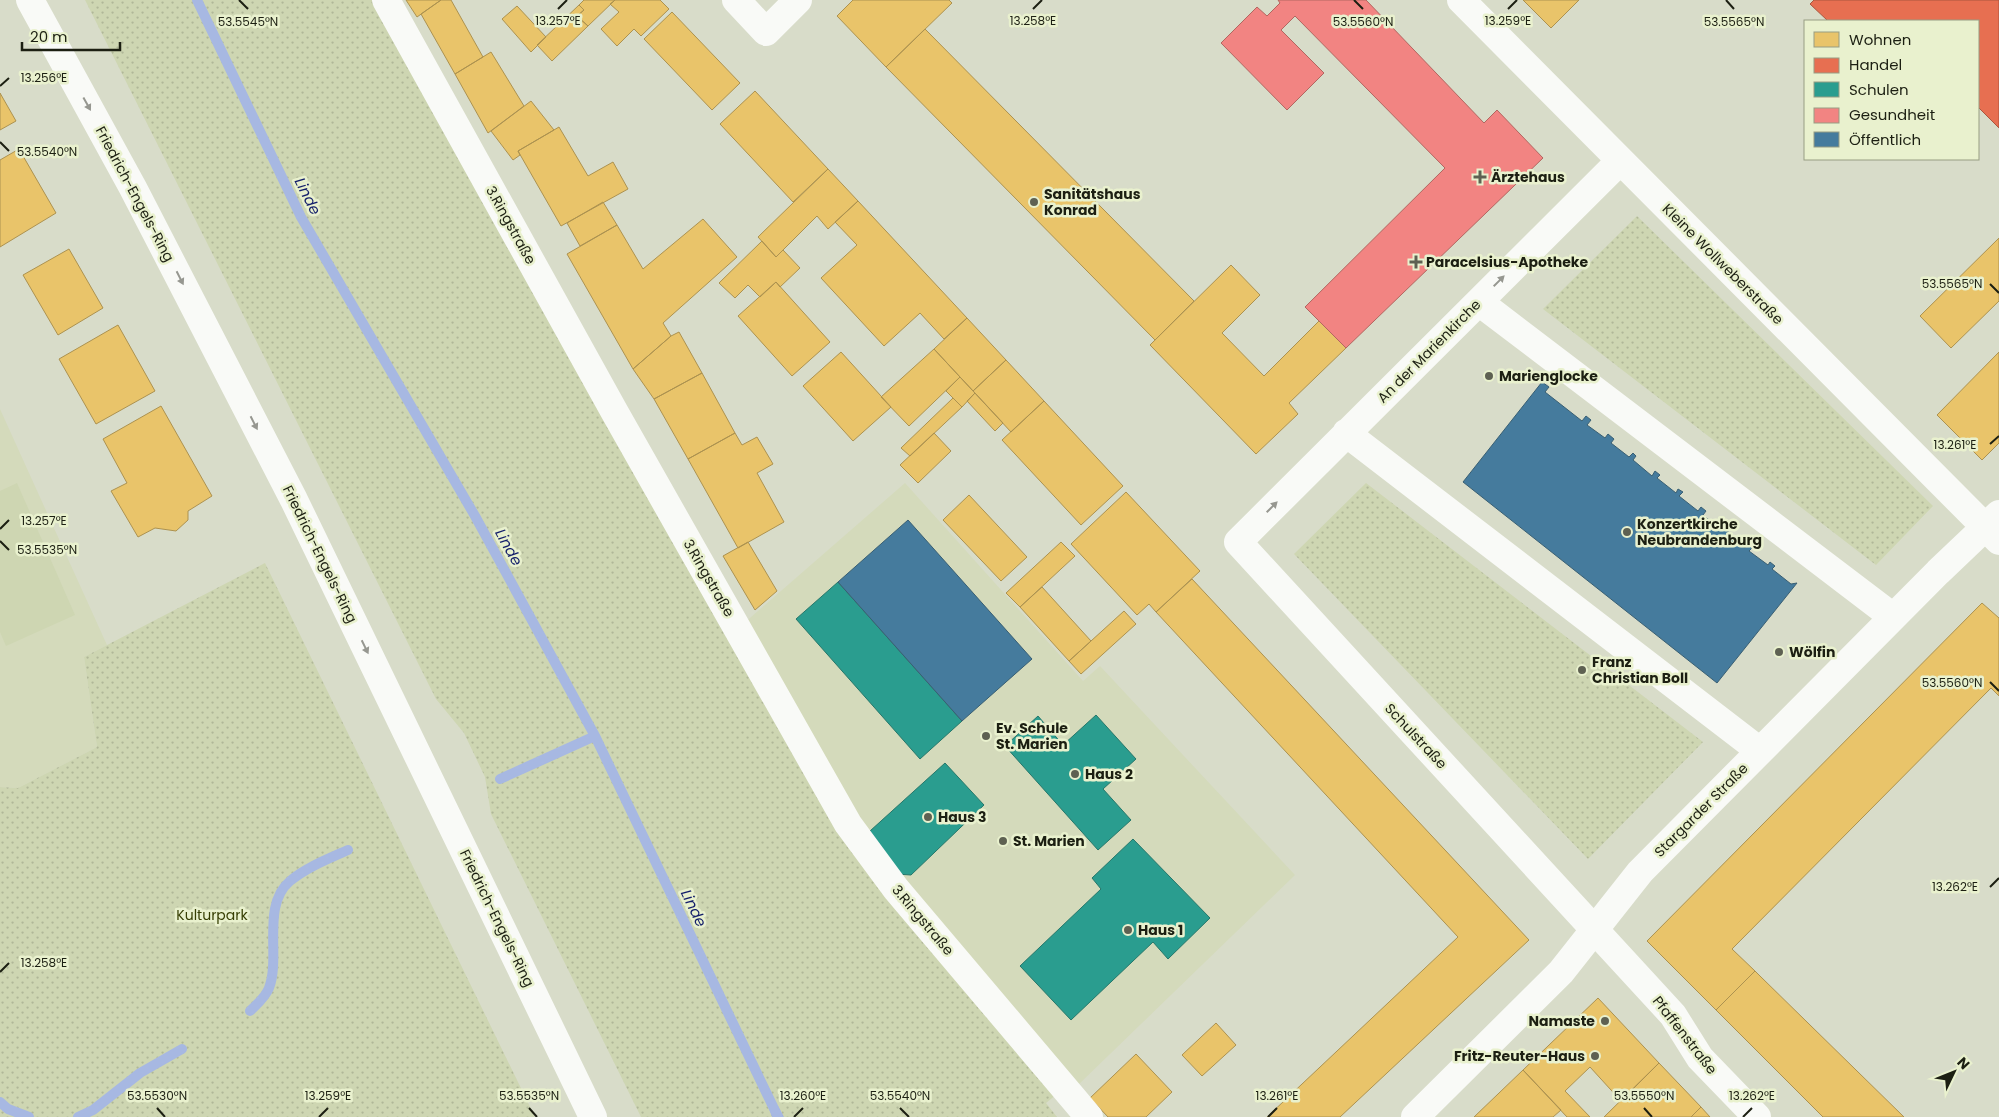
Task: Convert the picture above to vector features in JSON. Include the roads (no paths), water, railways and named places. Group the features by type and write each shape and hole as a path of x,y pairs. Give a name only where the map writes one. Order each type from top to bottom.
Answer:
{"street":[{"name":"Friedrich-Engels-Ring","path":"30,0 133,188 294,500 593,1117"},
{"name":"3.Ringstraße","path":"386,0 614,411 848,824 896,889 1089,1117"},
{"path":"736,0 766,32 798,0"},
{"name":"Kleine Wollweberstraße","path":"1461,0 1620,161 1994,528"},
{"name":"An der Marienkirche","path":"1238,542 1620,161"},
{"path":"1479,302 1893,618"},
{"path":"1346,433 1760,751"},
{"name":"Stargarder Straße","path":"1415,1117 1561,972 1640,872 1893,618 1994,528"},
{"name":"Schulstraße","path":"1238,542 1594,930"},
{"name":"Pfaffenstraße","path":"1594,930 1672,1015 1700,1058 1757,1117"}],"water":[{"path":"773,1105 778,1106 784,1117 772,1117 769,1108"}],"waterway":[{"name":"Linde","path":"197,0 301,217 475,516 595,736 778,1117"},
{"path":"500,779 595,736"},
{"path":"250,1011 263,998 269,988 273,962 274,917 276,903 281,891 290,881 303,872 348,850"},
{"path":"78,1117 93,1110 140,1073 182,1049"},
{"path":"0,1102 8,1109 29,1117"}],"place":[{"name":"Ärztehaus","path":"1480,177"},
{"name":"Sanitätshaus Konrad","path":"1034,202"},
{"name":"Paracelsius-Apotheke","path":"1416,262"},
{"name":"Marienglocke","path":"1489,376"},
{"name":"Konzertkirche Neubrandenburg","path":"1627,532"},
{"name":"Wölfin","path":"1779,652"},
{"name":"Franz Christian Boll","path":"1582,670"},
{"name":"Ev. Schule St. Marien","path":"986,736"},
{"name":"Haus 2","path":"1075,774"},
{"name":"Haus 3","path":"928,817"},
{"name":"St. Marien","path":"1003,841"},
{"name":"Haus 1","path":"1128,930"},
{"name":"Namaste","path":"1605,1021"},
{"name":"Fritz-Reuter-Haus","path":"1595,1056"}],"park label":[{"name":"Kulturpark","path":"212,915"}]}
